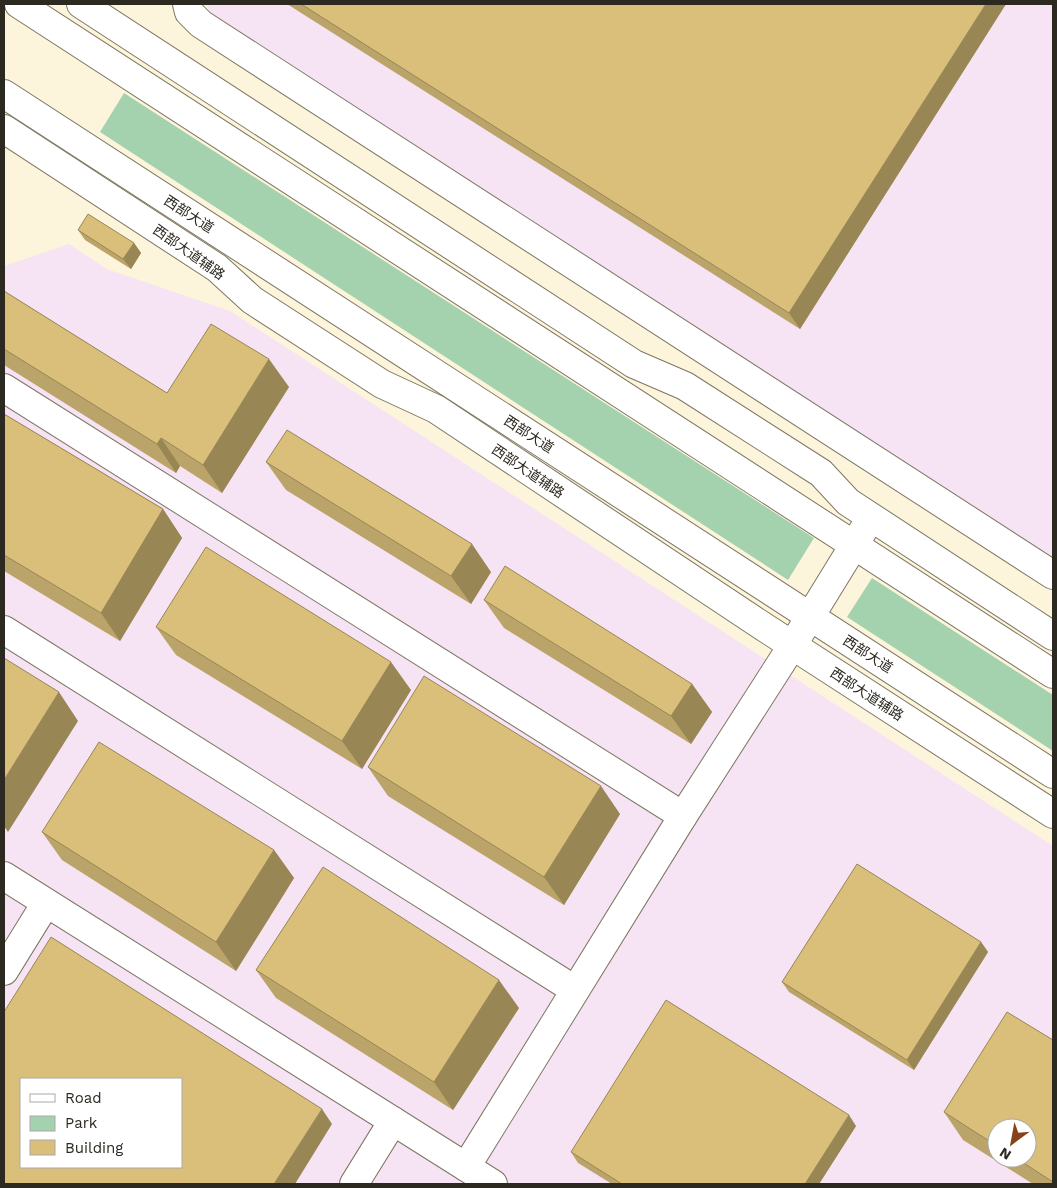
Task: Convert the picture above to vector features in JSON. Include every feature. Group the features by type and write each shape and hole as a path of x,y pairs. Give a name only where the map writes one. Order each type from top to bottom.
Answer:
{"street":[{"path":"19,4 1053,674"},
{"path":"81,4 634,364 685,386 821,473 848,502 1053,636"},
{"path":"187,4 189,12 200,24 1053,575"},
{"name":"西部大道","path":"4,94 1053,774"},
{"name":"西部大道辅路","path":"4,129 217,268 260,305 382,384 436,410 792,646 1053,814"},
{"path":"4,388 683,816"},
{"path":"466,1167 683,816 871,518"},
{"path":"4,630 575,990"},
{"path":"4,876 494,1184"},
{"path":"4,971 46,903"},
{"path":"354,1184 393,1121"}],"shaded area":[{"path":"206,4 1053,4 1053,557 218,27"},
{"path":"69,244 107,269 230,311 1053,846 1053,1184 4,1184 4,266"}],"green space":[{"path":"124,93 814,538 788,580 100,132"},
{"path":"872,578 1053,695 1053,751 847,617"}],"building":[{"path":"301,4 986,4 789,313"},
{"path":"88,214 134,243 123,259 78,230"},
{"path":"4,291 167,393 211,324 269,359 203,465 161,438 157,444 4,349"},
{"path":"4,414 163,509 101,613 4,555"},
{"path":"287,430 472,544 451,576 266,462"},
{"path":"206,547 391,662 342,741 156,627"},
{"path":"505,566 692,684 671,716 484,600"},
{"path":"4,658 59,692 4,780"},
{"path":"424,676 601,786 544,877 368,767"},
{"path":"99,742 274,850 216,942 42,832"},
{"path":"857,864 981,942 907,1060 782,982"},
{"path":"323,867 499,980 434,1082 256,970"},
{"path":"51,937 322,1109 274,1184 4,1184 4,1012"},
{"path":"666,1000 849,1115 805,1184 622,1184 571,1152"},
{"path":"1007,1012 1053,1040 1053,1182 1031,1168 1037,1168 1037,1118 987,1118 987,1140 944,1112"}]}
